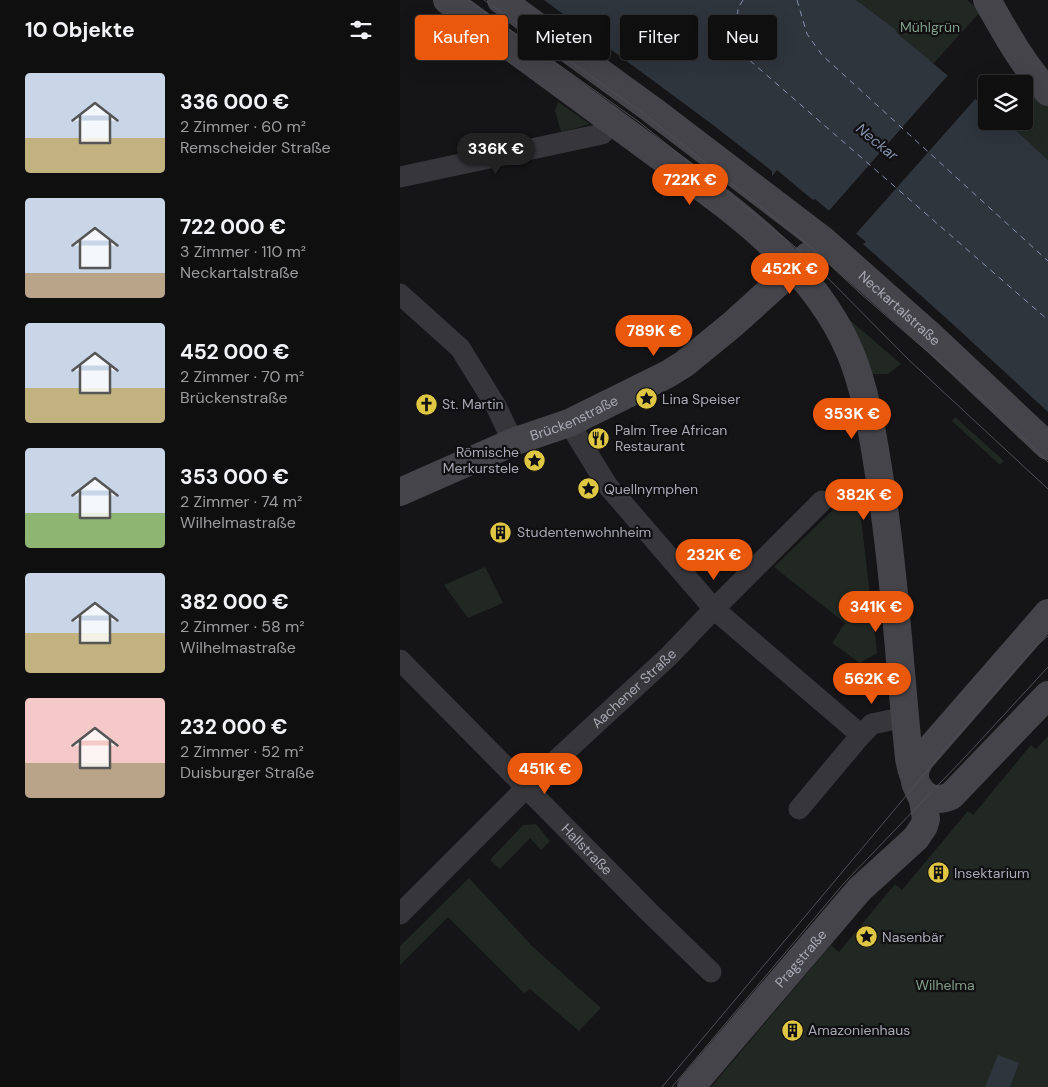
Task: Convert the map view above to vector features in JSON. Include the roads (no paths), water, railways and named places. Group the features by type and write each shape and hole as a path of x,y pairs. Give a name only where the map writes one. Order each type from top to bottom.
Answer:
{"main road":[{"name":"Neckartalstraße","path":"447,0 612,121 773,245 811,253"},
{"name":"Neckartalstraße","path":"501,0 652,109 811,253 931,336 1048,446"},
{"path":"988,0 1006,34 1025,63 1048,92"},
{"name":"Brückenstraße","path":"400,492 514,442 569,423 684,364 733,324 811,253"},
{"name":"Pragstraße","path":"692,1087 859,890 916,838 926,819 923,800 909,758 894,586 873,435 850,352 818,296 811,253"},
{"path":"979,768 947,798 935,799 929,797 921,791 916,783 915,770 920,760 1048,613"},
{"name":"Pragstraße","path":"916,838 931,833 969,796 979,768 1048,695"}],"street":[{"path":"400,177 602,134 612,121"},
{"path":"400,294 460,348 496,406 514,442"},
{"path":"569,423 607,485 714,609 861,735"},
{"name":"Aachener Straße","path":"400,914 526,788 670,656 822,501"},
{"name":"Hallstraße","path":"400,660 648,911 711,972"},
{"path":"799,809 872,724 905,717"}],"water":[{"name":"Neckar","path":"544,0 856,0 895,29 897,33 978,101 978,130 1016,130 1048,160 1048,412 863,244 866,242 815,199 813,200 777,170 772,176 772,171 625,60 698,60 698,15 620,15 620,56 610,49 610,15 564,15"},
{"path":"998,1055 1019,1063 1010,1087 985,1087"}],"tram line":[{"path":"468,0 639,122 807,257 909,360 1048,489"},
{"path":"484,0 644,114 789,229 988,404 1048,462"},
{"path":"662,1087 942,753 1035,647 1048,636"},
{"path":"672,1087 845,882 1048,667"}],"place":[{"name":"Lina Speiser","path":"646,399"},
{"name":"St. Martin","path":"426,404"},
{"name":"Palm Tree African Restaurant","path":"599,438"},
{"name":"Römische Merkurstele","path":"535,460"},
{"name":"Quellnymphen","path":"588,489"},
{"name":"Studentenwohnheim","path":"501,532"},
{"name":"Insektarium","path":"938,873"},
{"name":"Nasenbär","path":"866,937"},
{"name":"Amazonienhaus","path":"792,1030"}],"park label":[{"name":"Mühlgrün","path":"930,27"},
{"name":"Wilhelma","path":"945,985"}]}
